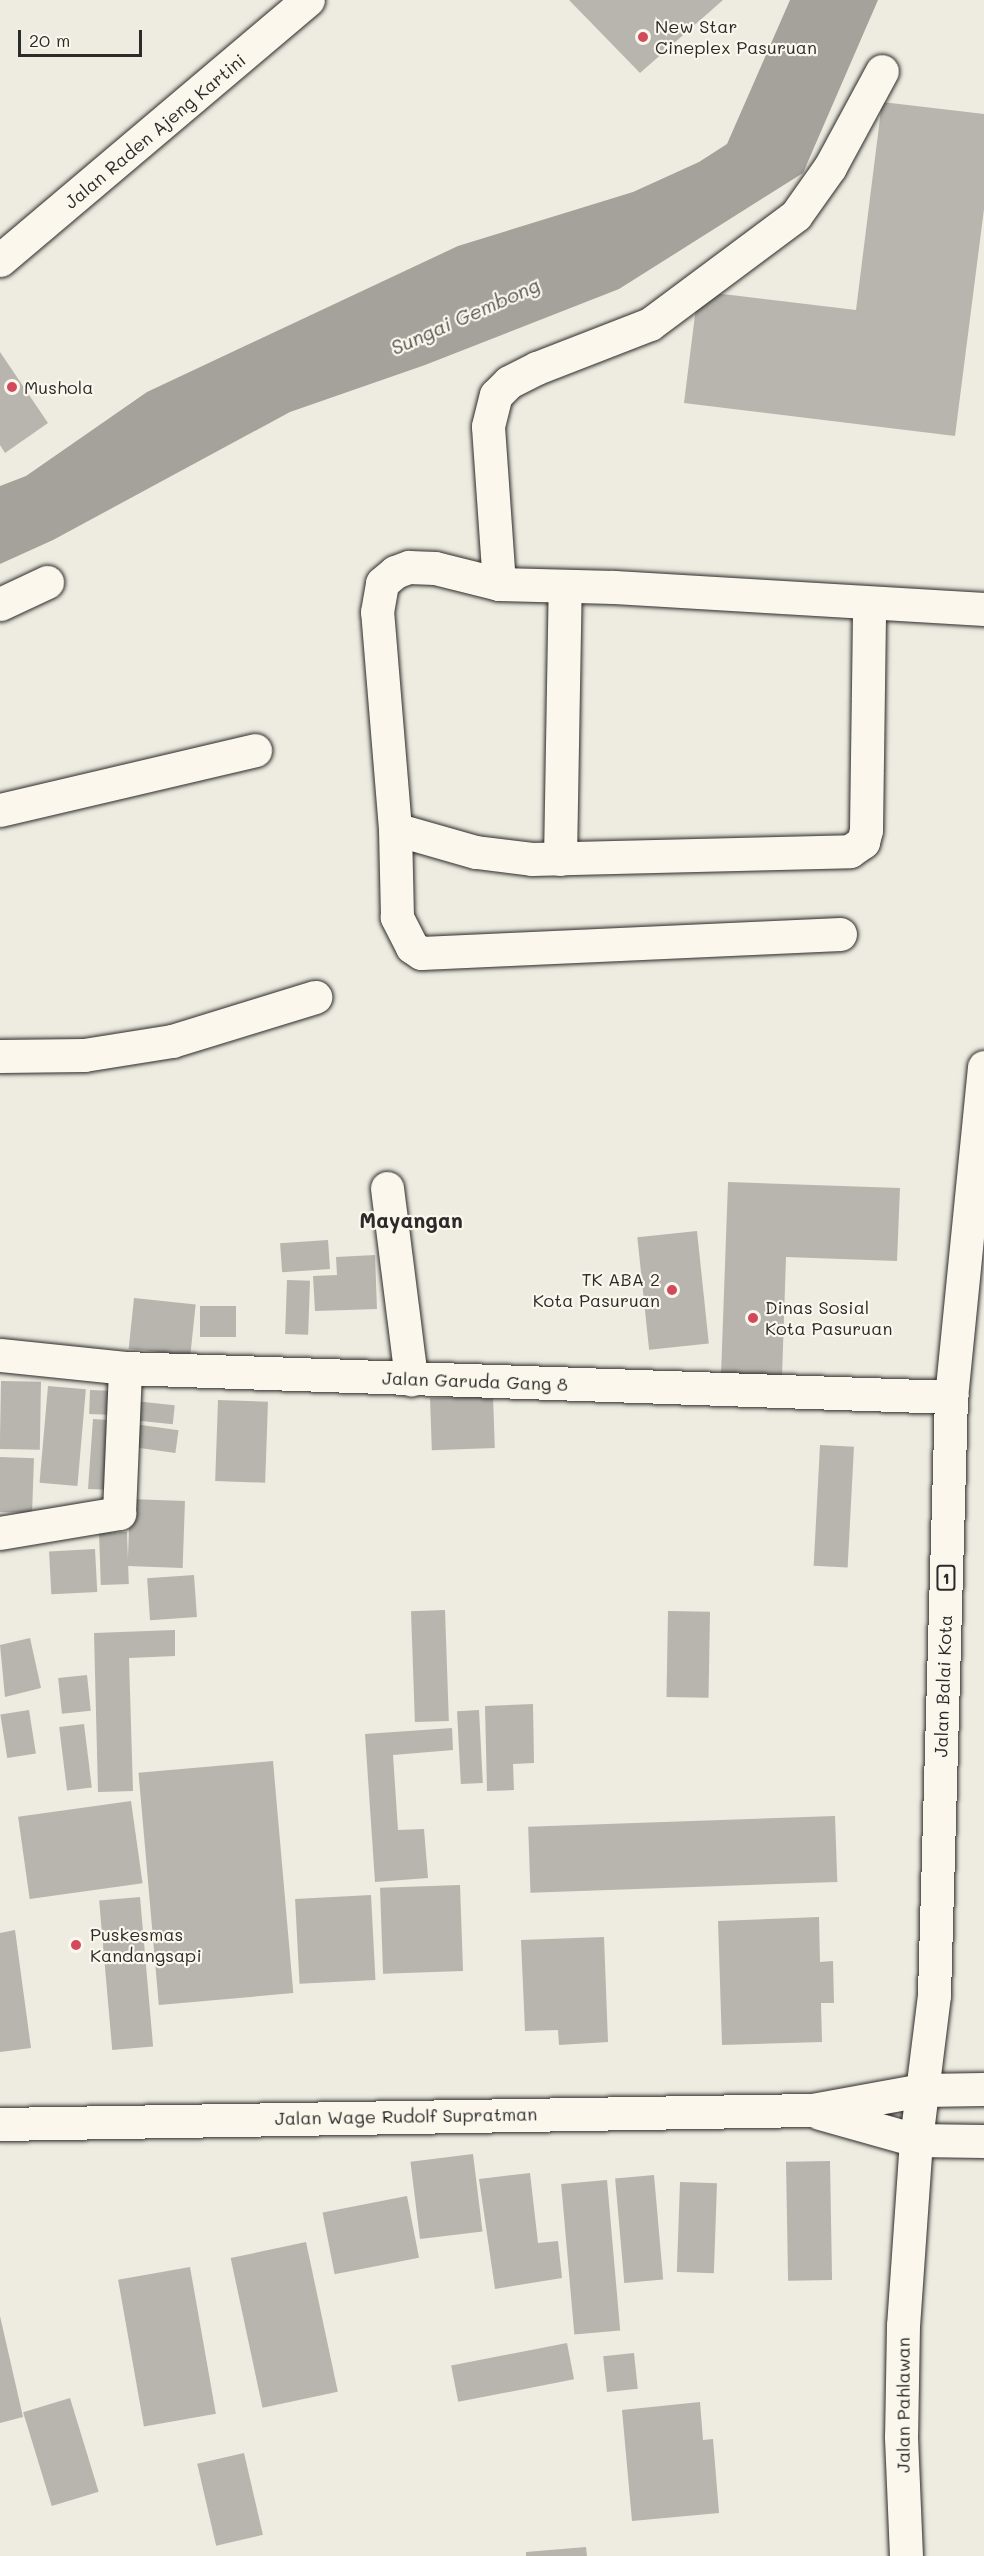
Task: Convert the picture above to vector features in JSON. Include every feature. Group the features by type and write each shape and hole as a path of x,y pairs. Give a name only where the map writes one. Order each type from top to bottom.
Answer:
{"main road":[{"name":"Jalan Raden Ajeng Kartini","path":"0,260 308,0"},
{"path":"499,584 488,426 496,395 509,382 537,368 650,324 796,214 830,167 882,71"},
{"path":"840,934 421,952 412,947 397,917 395,829 376,612 382,583 394,572 409,567 435,568 499,584 984,609"},
{"path":"0,604 47,582"},
{"path":"560,859 566,586"},
{"path":"395,829 476,852 560,859 835,853 859,846 866,830 869,603"},
{"path":"0,810 255,750"},
{"path":"0,1056 84,1055 172,1041 315,997"},
{"name":"Jalan Balai Kota","path":"922,2090 934,1995 951,1397 984,1073"},
{"path":"387,1188 411,1379"},
{"name":"Jalan Garuda Gang 8","path":"0,1355 125,1368 951,1397"},
{"path":"0,1533 119,1512 125,1368"},
{"path":"812,2110 922,2090 984,2089"},
{"name":"1","path":"916,2140 922,2090"},
{"path":"812,2110 916,2140 984,2141"},
{"name":"Jalan Wage Rudolf Supratman","path":"0,2124 812,2110"},
{"name":"Jalan Pahlawan","path":"906,2556 901,2437 908,2254 916,2140"}],"water":[{"name":"Sungai Gembong","path":"790,0 878,0 803,173 619,289 425,365 290,412 53,540 0,564 0,486 26,476 147,392 458,246 633,192 699,162 727,144"}],"building":[{"name":"New Star Cineplex Pasuruan","path":"569,0 723,0 640,73"},
{"path":"882,102 984,114 984,209 955,436 684,403 698,291 856,310"},
{"name":"Mushola","path":"0,352 48,423 5,453 0,445"},
{"name":"Dinas Sosial Kota Pasuruan","path":"728,1182 900,1188 897,1261 786,1257 782,1377 721,1375"},
{"name":"TK ABA 2 Kota Pasuruan","path":"697,1231 709,1343 649,1350 637,1237"},
{"path":"328,1240 330,1269 282,1272 280,1243"},
{"path":"375,1255 377,1309 315,1311 313,1276 337,1275 336,1257"},
{"path":"287,1280 310,1281 308,1335 285,1334"},
{"path":"134,1298 196,1304 190,1355 129,1349"},
{"path":"200,1306 236,1306 236,1337 200,1337"},
{"path":"1,1381 41,1382 40,1450 0,1449"},
{"path":"48,1386 86,1389 77,1486 40,1483"},
{"path":"90,1390 124,1391 123,1415 89,1414"},
{"path":"493,1396 495,1448 432,1450 430,1398"},
{"path":"218,1400 268,1402 265,1483 215,1481"},
{"path":"134,1401 175,1405 173,1424 132,1420"},
{"path":"93,1419 125,1421 115,1490 88,1489"},
{"path":"134,1424 179,1430 175,1453 131,1447"},
{"path":"820,1445 854,1447 848,1568 814,1566"},
{"path":"0,1457 34,1458 32,1513 0,1512"},
{"path":"130,1499 185,1501 183,1568 128,1566"},
{"path":"127,1532 129,1584 101,1585 99,1533"},
{"path":"95,1549 97,1592 51,1594 49,1551"},
{"path":"194,1575 197,1617 150,1620 147,1578"},
{"path":"445,1610 449,1721 415,1722 411,1611"},
{"path":"668,1611 710,1612 708,1698 666,1697"},
{"path":"175,1630 175,1656 129,1658 133,1791 98,1792 94,1633"},
{"path":"30,1638 41,1688 5,1697 0,1645"},
{"path":"87,1675 91,1711 62,1714 58,1678"},
{"path":"533,1704 534,1763 513,1764 514,1790 487,1791 485,1706"},
{"path":"29,1710 36,1753 7,1758 0,1715"},
{"path":"479,1710 483,1783 461,1784 457,1711"},
{"path":"84,1724 92,1788 67,1791 59,1727"},
{"path":"452,1728 453,1750 393,1755 398,1830 424,1829 428,1878 375,1882 365,1734"},
{"path":"273,1761 293,1993 159,2005 139,1773"},
{"path":"131,1801 143,1883 30,1899 18,1817"},
{"path":"835,1816 837,1882 530,1893 528,1827"},
{"path":"460,1885 463,1971 383,1974 380,1888"},
{"path":"371,1895 375,1980 300,1984 295,1899"},
{"path":"140,1897 153,2046 112,2050 99,1901"},
{"path":"819,1917 820,1962 833,1961 834,2003 821,2003 822,2042 722,2045 718,1921"},
{"path":"15,1930 31,2048 0,2052 0,1933"},
{"path":"604,1937 608,2042 559,2045 558,2030 525,2031 521,1940"},
{"path":"473,2154 483,2231 420,2239 410,2162"},
{"path":"830,2161 832,2280 788,2281 786,2162"},
{"path":"530,2173 538,2243 558,2241 562,2278 495,2289 479,2179"},
{"path":"654,2175 663,2280 624,2283 615,2178"},
{"path":"607,2180 620,2330 574,2334 561,2184"},
{"path":"680,2182 717,2183 714,2273 677,2272"},
{"path":"407,2196 419,2258 335,2274 323,2212"},
{"path":"306,2242 338,2392 262,2408 231,2258"},
{"path":"190,2267 216,2414 144,2426 118,2280"},
{"path":"0,2316 23,2417 0,2423"},
{"path":"567,2343 574,2379 458,2402 451,2366"},
{"path":"634,2353 638,2389 607,2392 603,2356"},
{"path":"70,2398 99,2492 52,2506 23,2412"},
{"path":"700,2402 703,2440 713,2439 719,2513 632,2521 622,2410"},
{"path":"244,2453 263,2535 216,2546 197,2464"},
{"path":"586,2547 587,2556 526,2556 526,2552"}],"place":[{"name":"New Star Cineplex Pasuruan","path":"643,37"},
{"name":"Mushola","path":"12,387"},
{"name":"TK ABA 2 Kota Pasuruan","path":"672,1290"},
{"name":"Dinas Sosial Kota Pasuruan","path":"753,1318"},
{"name":"Puskesmas Kandangsapi","path":"76,1945"}],"district":[{"name":"Mayangan","path":"411,1220"}]}
